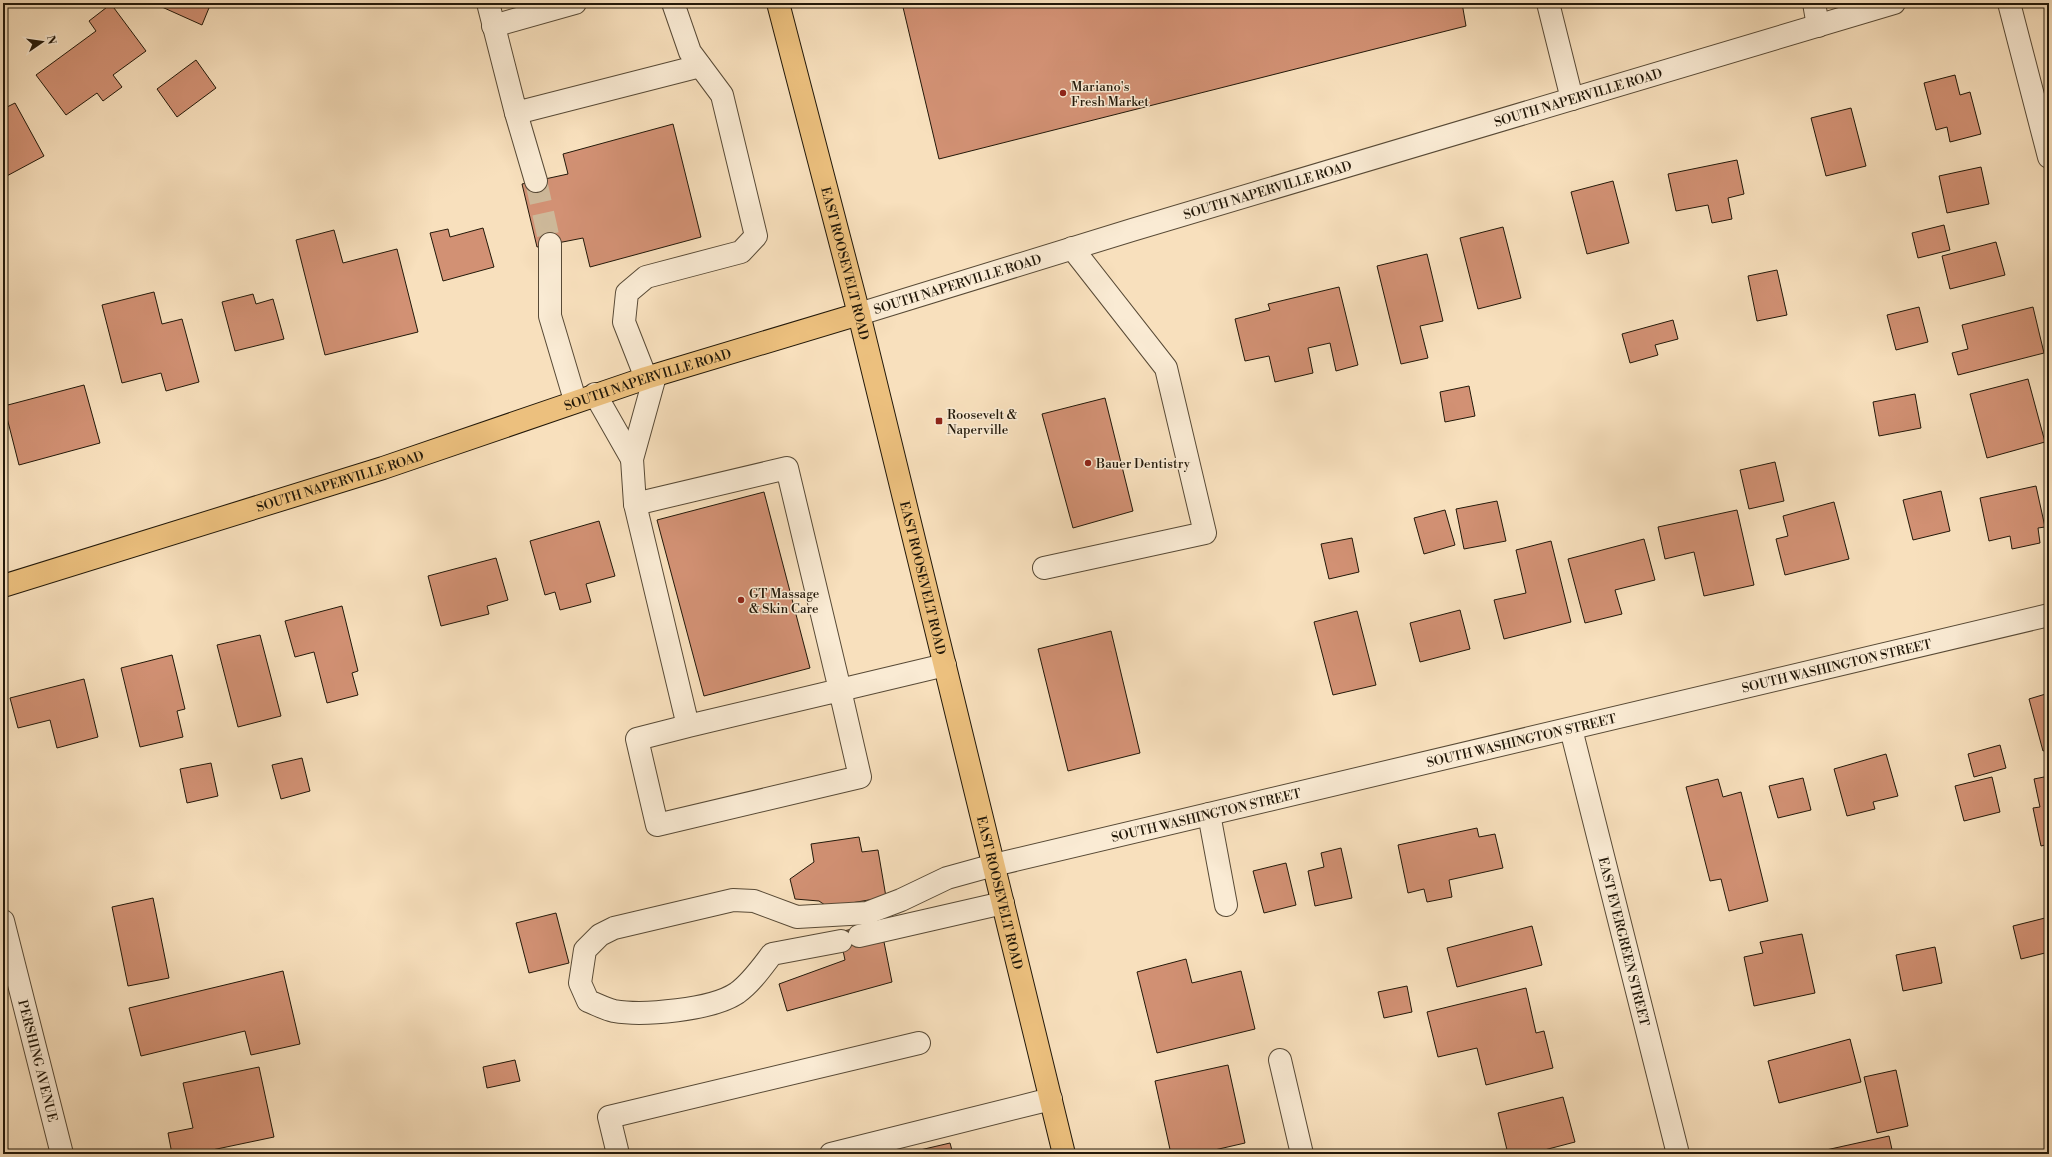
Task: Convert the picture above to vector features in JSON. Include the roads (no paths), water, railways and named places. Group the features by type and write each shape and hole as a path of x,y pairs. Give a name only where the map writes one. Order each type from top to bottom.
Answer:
{"main road":[{"name":"EAST ROOSEVELT ROAD","path":"778,3 859,314 1064,1154"},
{"name":"SOUTH NAPERVILLE ROAD","path":"3,586 383,468 461,442 585,397 859,314"}],"street":[{"path":"488,3 516,113 536,181"},
{"path":"493,26 575,3"},
{"path":"673,3 690,52 722,94 756,236 741,252 646,277 627,293 624,322 650,377 632,459 635,504 688,726"},
{"path":"1548,3 1572,99"},
{"path":"1814,3 1818,26"},
{"name":"SOUTH NAPERVILLE ROAD","path":"859,314 1072,248 1894,3"},
{"path":"2009,3 2049,157"},
{"path":"516,113 700,66"},
{"path":"550,244 550,316 585,397 632,459"},
{"path":"1044,568 1205,533 1166,368 1072,248"},
{"path":"635,504 787,468 840,690 860,777 657,825 637,739 688,726 840,690 945,665"},
{"name":"SOUTH WASHINGTON STREET","path":"1003,903 772,954 758,972 736,993 709,1004 678,1011 613,1011 588,1001 580,983 585,950 600,935 614,928 733,900 754,901 797,917 867,913 901,900 947,878 994,865 2049,615"},
{"name":"EAST EVERGREEN STREET","path":"1571,728 1678,1154"},
{"path":"1209,814 1226,905"},
{"name":"PERSHING AVENUE","path":"3,921 62,1154"},
{"path":"618,1154 609,1117 920,1043"},
{"path":"1280,1060 1302,1154"},
{"path":"831,1154 1051,1099"}],"tunnel":[{"path":"536,181 550,244"}],"place":[{"name":"Mariano's Fresh Market","path":"1063,93"},
{"name":"Roosevelt & Naperville","path":"939,421"},
{"name":"Bauer Dentistry","path":"1088,463"},
{"name":"GT Massage & Skin Care","path":"741,600"}]}
